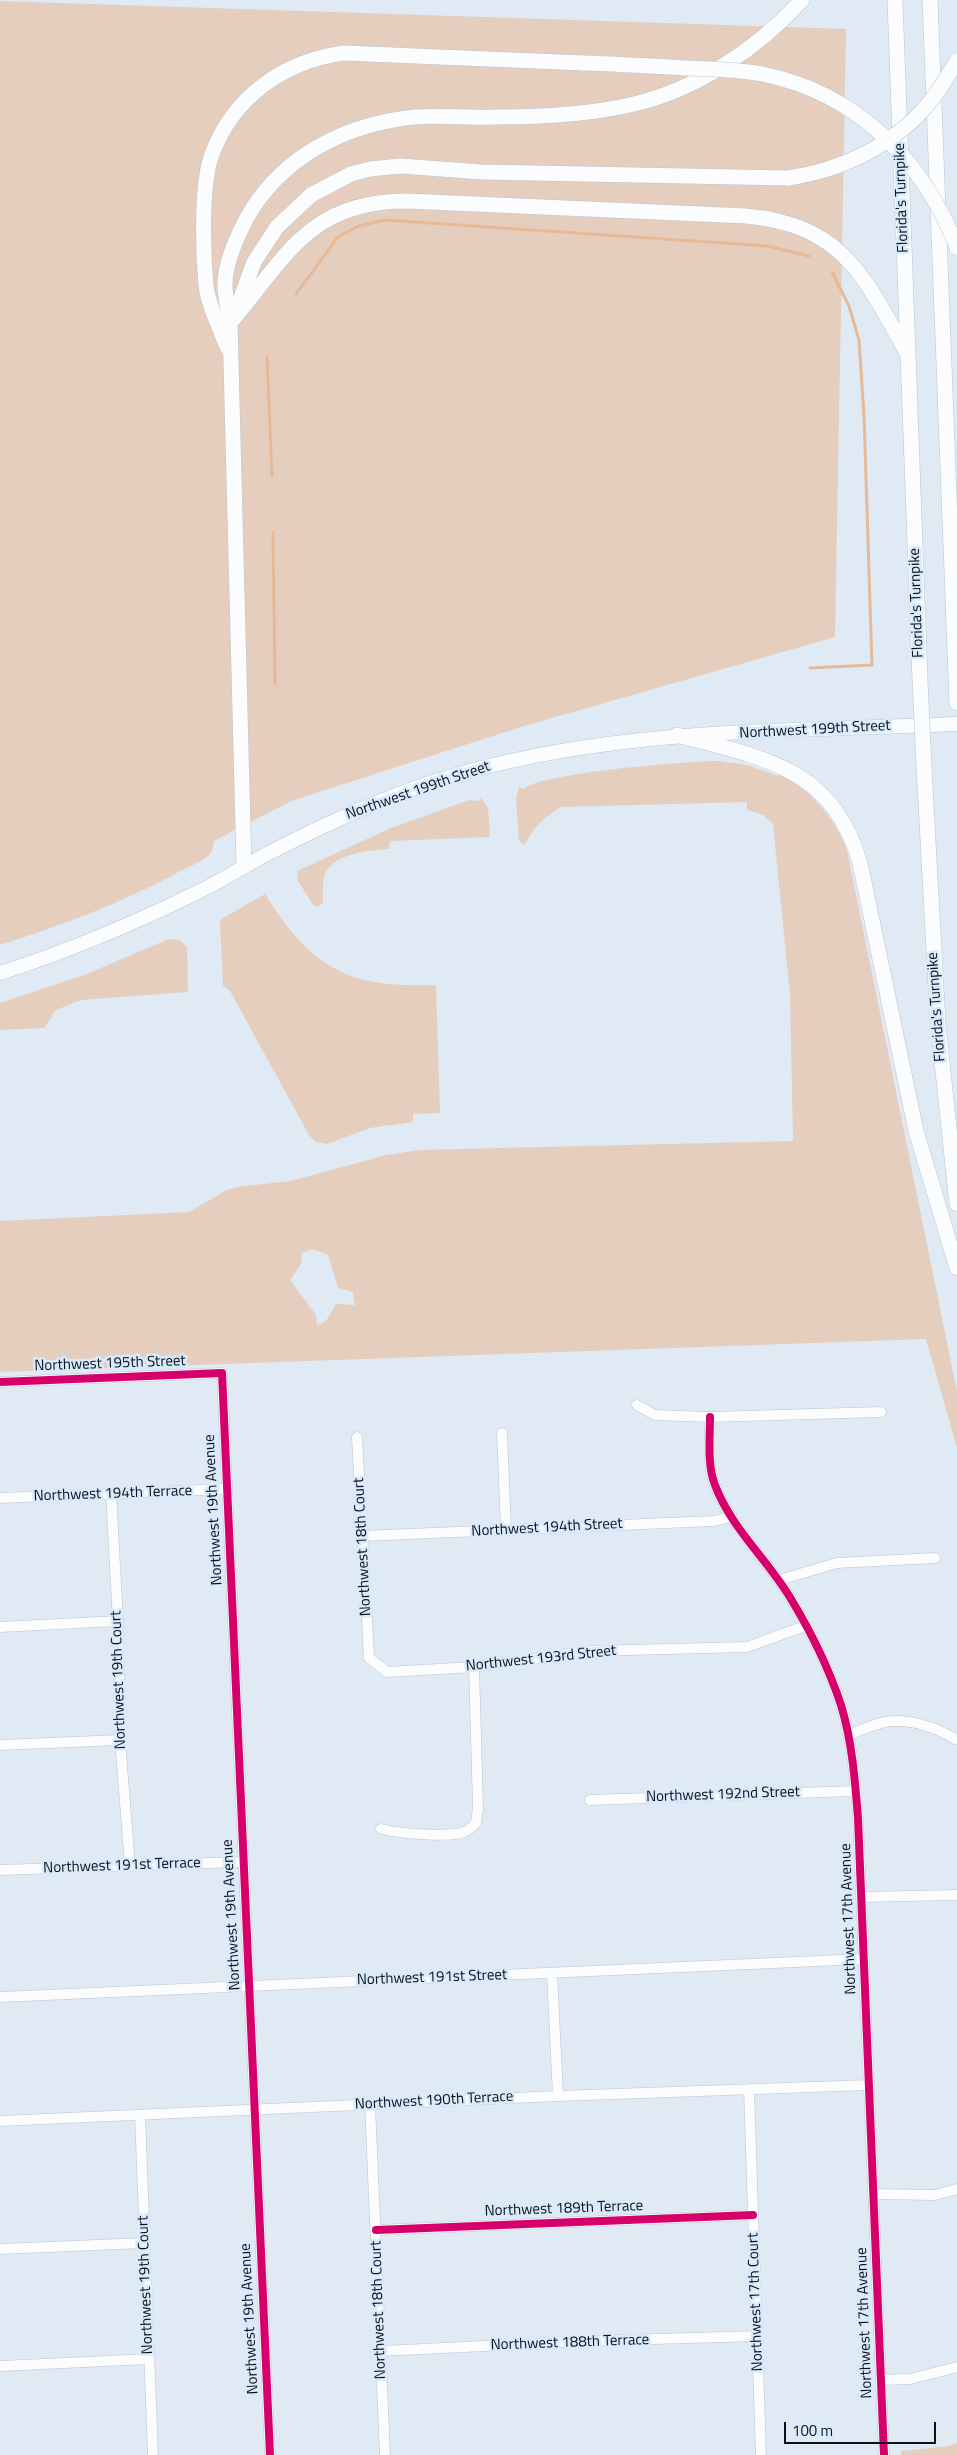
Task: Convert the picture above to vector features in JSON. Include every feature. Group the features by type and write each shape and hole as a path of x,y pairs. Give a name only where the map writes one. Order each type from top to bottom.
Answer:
{"highway":[{"path":"244,866 230,323 224,284 232,252 243,224 272,181 317,146 348,132 415,117 520,117 586,111 634,104 666,95 698,81 731,60 784,19 802,0"},
{"name":"Florida's Turnpike","path":"895,2 924,768 938,1024 957,1204"},
{"path":"930,2 957,703"},
{"path":"230,358 206,287 205,186 210,158 224,129 245,100 258,88 292,66 344,53 741,71 782,79 823,95 868,123 906,158 934,197 957,247"},
{"path":"230,323 246,289 254,262 277,227 311,195 351,174 400,166 482,172 788,178 814,174 839,166 877,147 929,103 957,61"},
{"path":"230,323 284,254 303,235 326,220 356,206 381,202 407,202 736,216 763,218 794,225 824,239 837,249 855,266 870,287 908,355"},
{"path":"677,735 766,759 780,765 797,775 822,795 846,826 860,863 916,1131 957,1268"}],"main road":[{"name":"Northwest 199th Street","path":"0,973 63,953 134,923 203,890 244,866 321,826 365,807 431,782 502,761 586,746 677,735 957,724"}],"street":[{"name":"Northwest 195th Street","path":"0,1382 222,1373"},
{"name":"Northwest 19th Avenue","path":"222,1373 270,2455"},
{"path":"637,1405 655,1415 710,1417 881,1412"},
{"name":"Northwest 17th Avenue","path":"710,1417 711,1460 714,1484 731,1517 779,1580 805,1626 825,1665 841,1706 848,1735 856,1791 862,1897 884,2455"},
{"path":"502,1433 506,1530"},
{"name":"Northwest 18th Court","path":"357,1437 369,1658"},
{"name":"Northwest 194th Terrace","path":"0,1498 227,1489"},
{"name":"Northwest 19th Court","path":"111,1493 118,1621 120,1740 130,1866"},
{"name":"Northwest 194th Street","path":"362,1536 714,1521 731,1517"},
{"path":"779,1580 837,1563 935,1558"},
{"path":"0,1627 118,1621"},
{"name":"Northwest 193rd Street","path":"369,1658 387,1672 474,1667 589,1652 747,1647 805,1626"},
{"path":"381,1829 392,1832 450,1834 465,1832 476,1822 474,1667"},
{"path":"848,1735 885,1722 910,1723 932,1728 956,1739"},
{"path":"0,1745 120,1740"},
{"name":"Northwest 192nd Street","path":"590,1800 856,1791"},
{"name":"Northwest 191st Terrace","path":"0,1870 243,1862"},
{"path":"862,1897 957,1895"},
{"name":"Northwest 191st Street","path":"0,1997 864,1960"},
{"path":"552,1973 558,2096"},
{"name":"Northwest 190th Terrace","path":"0,2121 558,2096 869,2085"},
{"name":"Northwest 17th Court","path":"749,2090 761,2455"},
{"name":"Northwest 18th Court","path":"370,2104 385,2455"},
{"name":"Northwest 19th Court","path":"140,2115 153,2455"},
{"path":"873,2194 935,2195 957,2189"},
{"name":"Northwest 189th Terrace","path":"376,2230 753,2215"},
{"path":"0,2249 144,2243"},
{"name":"Northwest 188th Terrace","path":"382,2351 586,2341 758,2336"},
{"path":"0,2366 148,2359"},
{"path":"881,2380 910,2379 957,2367"}],"shaded area":[{"path":"0,1 846,29 835,637 524,726 291,801 214,841 211,852 205,858 154,885 89,914 0,945"},
{"path":"718,761 747,765 778,776 780,772 802,788 828,815 847,850 957,1392 957,1448 926,1339 0,1372 0,1221 189,1212 227,1190 237,1187 290,1181 387,1155 419,1150 793,1141 790,994 773,824 763,815 747,810 747,802 561,807 540,823 525,845 519,841 516,799 519,787 523,789 535,783 584,773","holes":["313,1249 328,1255 338,1288 353,1292 355,1305 336,1304 326,1321 317,1325 316,1315 290,1280 301,1264 302,1253"]},
{"path":"481,798 488,808 490,837 390,841 389,849 372,850 344,857 336,861 325,874 323,902 318,907 313,905 298,881 297,871 391,828 469,800 479,801"},
{"path":"265,894 282,920 299,940 317,957 335,969 379,983 436,985 440,1113 413,1114 413,1122 370,1128 327,1144 316,1142 309,1135 230,991 223,986 220,920"},
{"path":"169,939 179,940 187,947 188,992 81,1000 56,1010 44,1028 0,1030 0,1003 84,975"},
{"path":"957,2443 957,2455 901,2455 901,2451 949,2446"}],"waterway":[{"path":"296,294 338,237 358,226 385,220 767,246 809,256"},
{"path":"810,668 872,665 864,416 859,340 849,306 832,272"},
{"path":"267,357 272,476"},
{"path":"273,532 275,684"}],"cycle path":[{"path":"0,1382 222,1373 270,2455"},
{"path":"710,1417 710,1460 715,1485 730,1515 782,1585 812,1638 825,1664 841,1705 850,1747 858,1818 884,2455"},
{"path":"376,2230 753,2215"}]}
